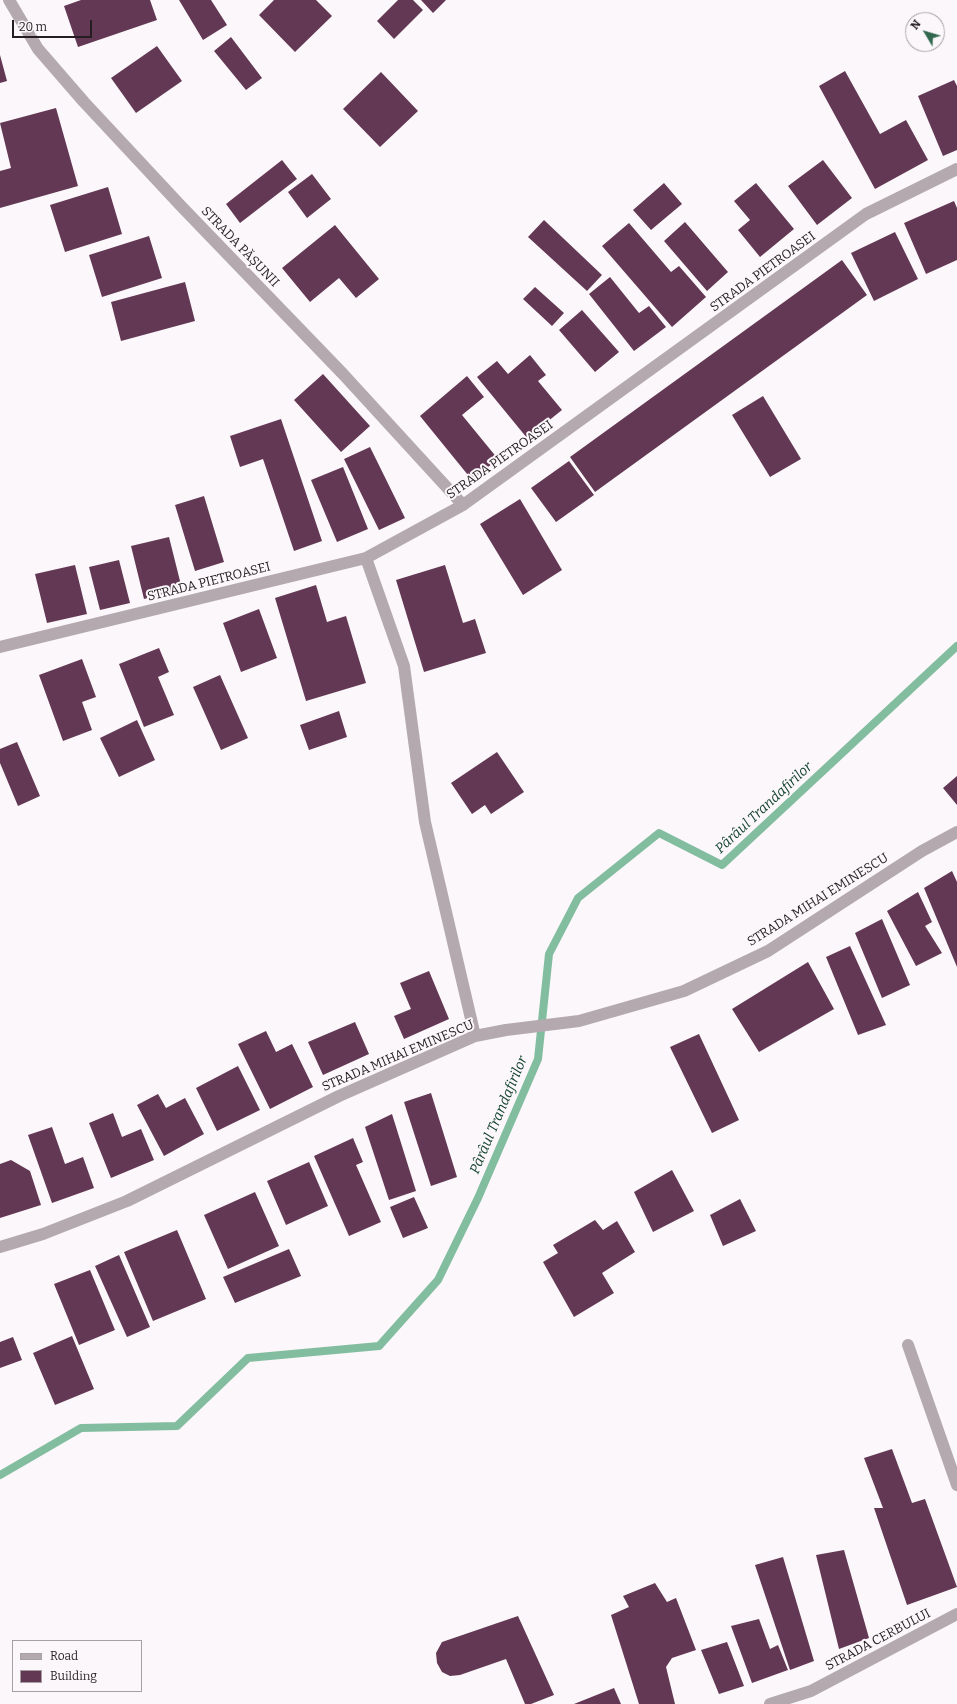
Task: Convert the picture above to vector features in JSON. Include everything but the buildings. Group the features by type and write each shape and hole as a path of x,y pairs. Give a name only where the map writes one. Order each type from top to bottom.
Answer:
{"street":[{"path":"0,1 5,0"},
{"name":"STRADA PĂȘUNII","path":"9,0 38,49 84,102 181,206 343,374 463,505"},
{"name":"STRADA PIETROASEI","path":"0,647 366,558 463,505 866,214 957,169"},
{"path":"366,558 404,666 424,822 475,1036"},
{"name":"STRADA MIHAI EMINESCU","path":"0,1247 43,1234 127,1201 339,1096 475,1036 506,1030 579,1021 684,991 768,951 922,851 957,832"},
{"path":"908,1346 957,1485"},
{"name":"STRADA CERBULUI","path":"770,1704 812,1690 957,1614"},
{"name":"STRADA CERBULUI","path":"801,1704 812,1690"}],"waterway":[{"name":"Pârâul Trandafirilor","path":"0,1475 81,1428 177,1426 248,1358 379,1346 438,1280 478,1198 538,1059 549,954 578,898 659,833 722,865 957,646"}]}
